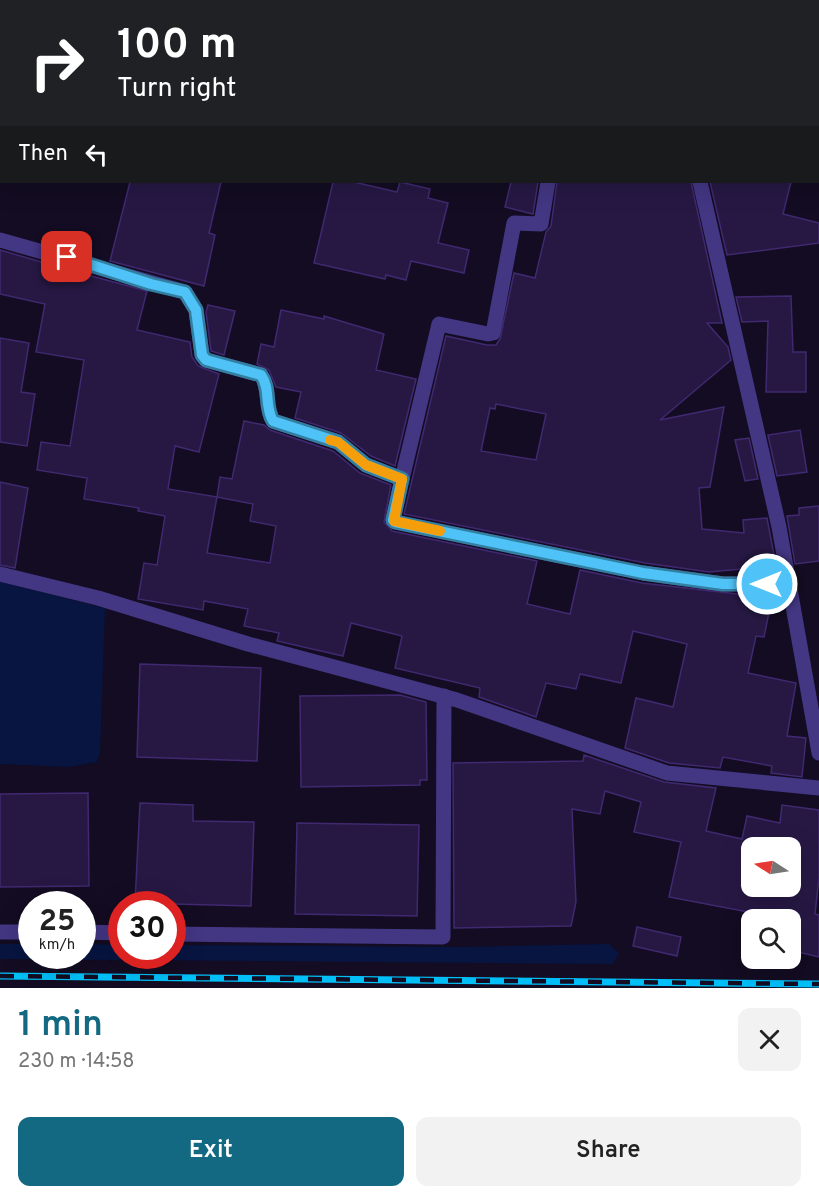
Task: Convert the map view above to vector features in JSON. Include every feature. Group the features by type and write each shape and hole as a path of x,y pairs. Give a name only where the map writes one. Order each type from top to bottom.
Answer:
{"street":[{"path":"548,183 541,224 514,223 493,333 488,334 439,324 393,520 401,524 643,573 723,584 789,583"},
{"path":"700,183 777,515 819,753"},
{"path":"0,240 185,292 196,310 202,355 206,360 261,375 266,387 266,405 273,421 338,442 366,465 402,479"},
{"path":"0,574 98,598 248,644 444,696 667,773 819,788"},
{"path":"186,934 443,937 444,696"},
{"path":"0,932 18,932"}],"water":[{"path":"0,581 105,608 100,752 97,762 68,767 0,764"},
{"path":"0,944 18,944 18,959 0,959"},
{"path":"96,944 108,945 108,960 96,960"},
{"path":"609,944 619,953 613,964 186,961 186,945 465,947"}],"building":[{"path":"130,183 221,183 209,233 215,235 204,286 110,261"},
{"path":"333,183 358,183 397,192 400,183 430,189 428,198 448,203 438,243 469,250 464,273 411,261 406,280 386,275 385,279 314,263"},
{"path":"511,183 538,183 533,214 505,207"},
{"path":"557,183 691,183 722,323 707,323 728,347 731,360 660,420 724,407 710,487 699,488 702,529 744,533 743,520 767,518 776,566 709,572 645,563 404,514 446,336 496,345 500,339 514,273 535,278 546,232 551,226","holes":["496,404 546,414 536,460 481,451 490,408 495,409"]},
{"path":"710,183 791,183 783,214 819,223 819,243 727,255"},
{"path":"0,250 45,263 44,267 84,274 147,291 137,330 190,342 192,357 198,366 219,374 199,452 175,446 168,489 217,497 220,477 232,479 244,421 264,425 270,430 333,451 360,473 391,485 384,522 392,531 537,561 527,604 570,614 580,570 642,583 772,598 764,637 756,636 748,673 796,683 787,736 806,738 802,777 771,773 772,766 723,757 720,768 669,763 625,748 636,698 673,707 687,644 633,631 621,683 580,674 576,689 546,683 536,717 479,697 480,688 395,668 402,636 351,623 343,656 277,641 279,633 244,626 248,609 204,601 203,610 138,599 144,563 157,565 165,516 138,511 139,508 84,499 87,478 37,470 41,442 70,446 84,360 36,352 45,304 0,294","holes":["217,497 253,504 250,521 276,526 270,563 207,553"]},
{"path":"791,296 793,352 806,352 806,392 766,392 768,321 742,322 736,297"},
{"path":"208,305 235,311 224,355 211,351 206,312"},
{"path":"281,310 324,319 324,316 384,334 376,370 416,379 395,466 371,456 341,433 295,418 301,392 276,387 269,370 257,364 261,344 274,347"},
{"path":"0,338 29,343 21,392 35,394 27,446 0,442"},
{"path":"800,430 807,472 777,476 768,435"},
{"path":"749,438 758,479 745,481 735,440"},
{"path":"0,482 28,488 15,568 0,565"},
{"path":"819,506 819,561 795,564 787,516 799,515 799,508"},
{"path":"140,664 261,668 257,761 137,757"},
{"path":"400,695 426,702 427,780 420,780 420,785 301,787 300,696"},
{"path":"584,755 664,782 716,788 706,831 741,839 741,897 801,897 801,837 742,837 747,816 780,823 782,805 819,810 819,877 815,914 819,915 819,957 801,953 801,909 741,911 669,897 681,842 634,832 641,802 605,791 600,814 572,809 576,902 571,926 454,928 453,763 583,761"},
{"path":"88,793 89,886 0,887 0,794"},
{"path":"140,803 193,805 193,821 254,822 251,906 186,904 186,891 136,891"},
{"path":"297,823 419,825 417,916 295,914"},
{"path":"637,927 681,937 677,956 633,946"}],"railway":[{"path":"0,976 819,984"}],"slow traffic":[{"path":"330,440 338,442 366,465 402,479 395,522 440,531"}],"route":[{"path":"67,257 151,284 185,292 196,310 202,355 206,360 261,375 265,381 268,414 273,421 279,425 338,442 366,465 402,479 393,520 395,522 643,573 723,584 767,584"}]}
